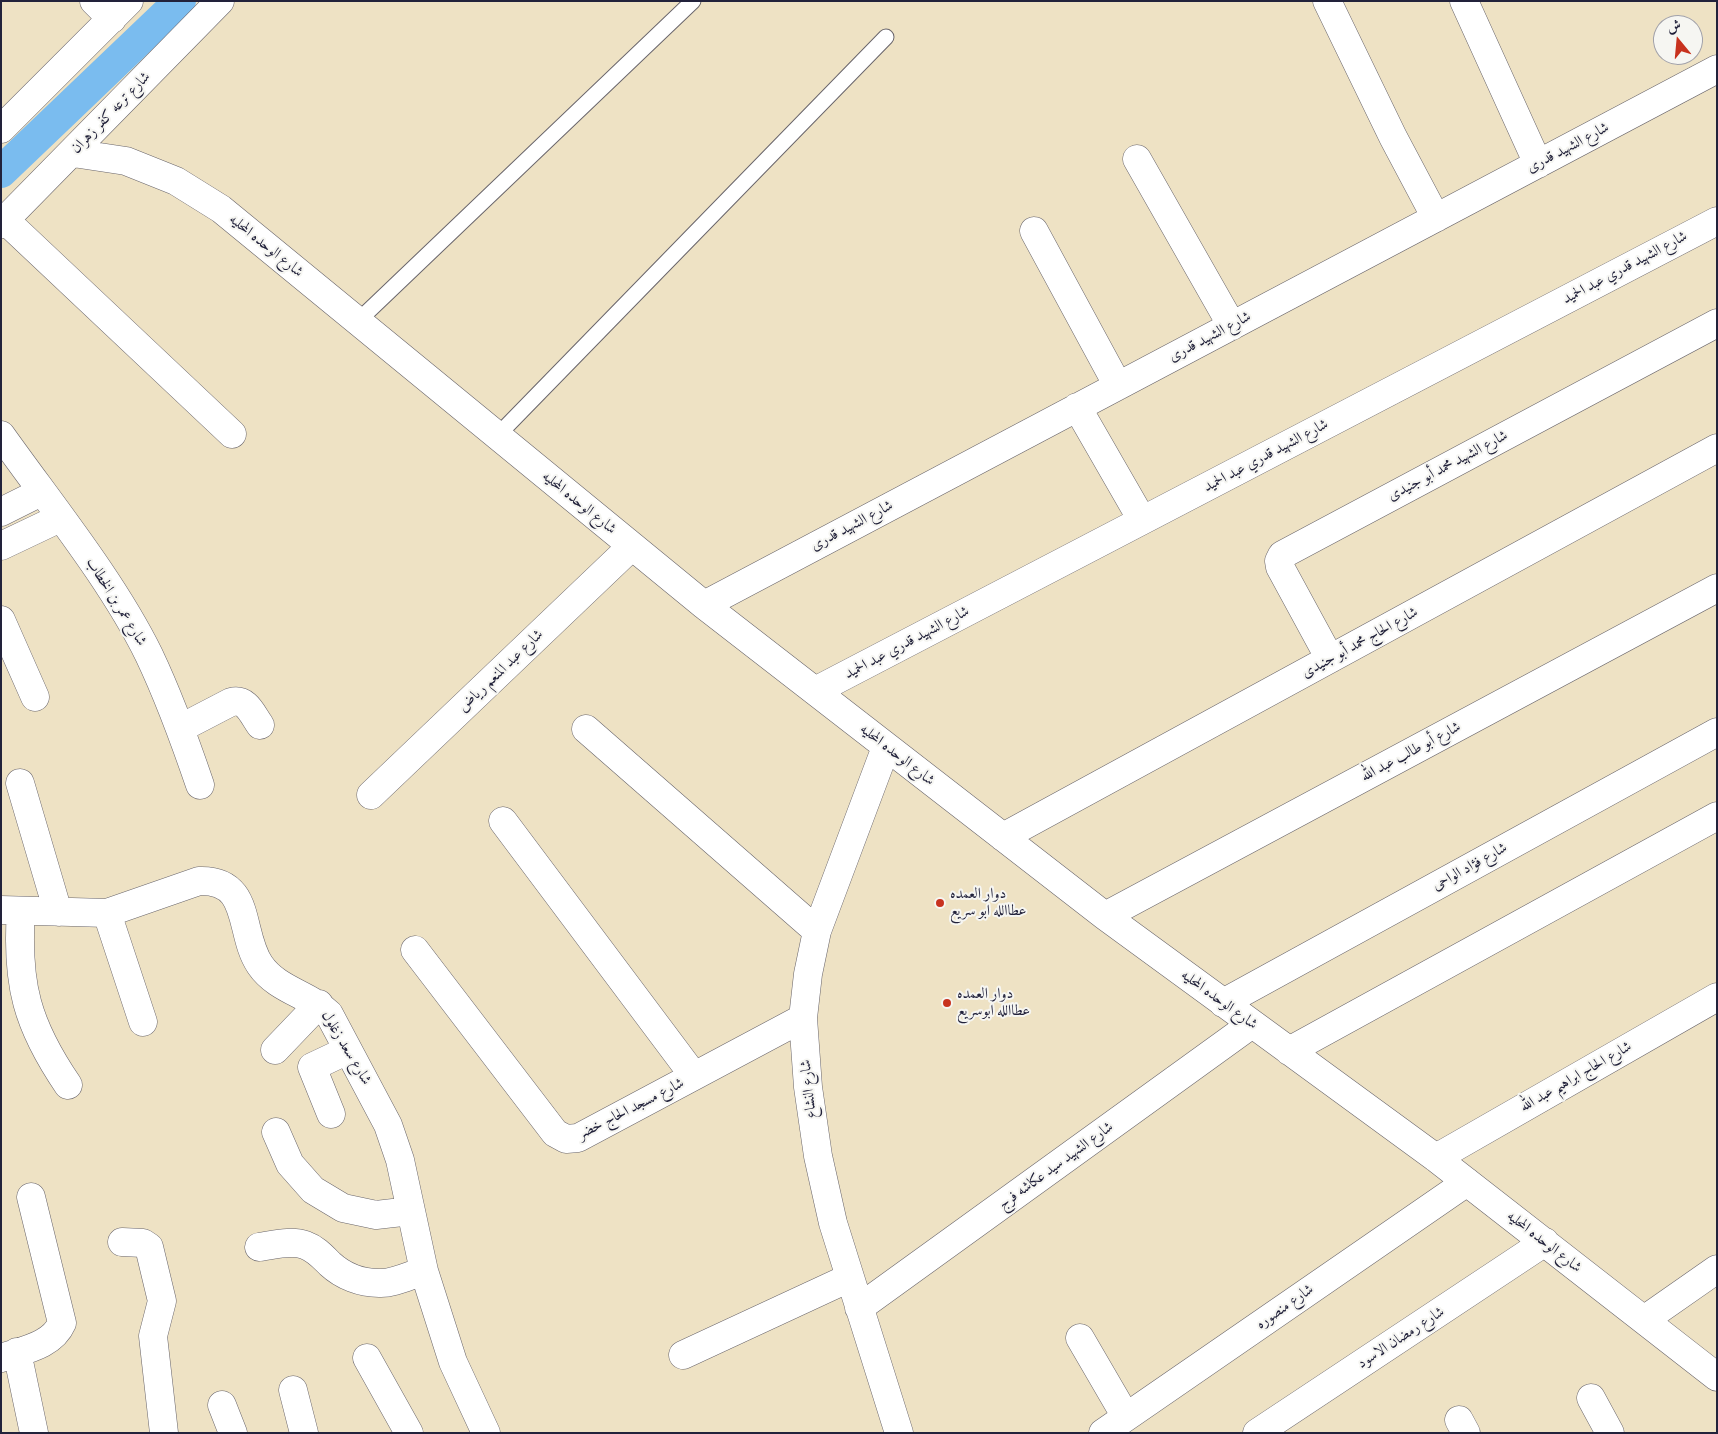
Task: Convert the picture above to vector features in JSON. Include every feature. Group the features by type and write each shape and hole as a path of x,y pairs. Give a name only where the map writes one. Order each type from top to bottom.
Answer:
{"street":[{"name":"شارع ترعه كفر زهران","path":"3,222 73,153 220,1"},
{"path":"1328,1 1393,137 1436,218"},
{"path":"1464,1 1538,164"},
{"path":"1,130 111,7"},
{"name":"شارع الشهيد قدرى","path":"704,605 1717,69"},
{"name":"شارع الوحده المحليه","path":"73,153 126,162 176,181 221,210 704,605 886,747 1105,916 1436,1158 1717,1377"},
{"path":"1137,159 1232,326"},
{"name":"شارع الشهيد قدري عبد الحميد","path":"815,691 1717,220"},
{"path":"3,222 232,434"},
{"path":"1034,230 1118,386"},
{"name":"شارع الشهيد محمد أبو جنيدى","path":"1330,659 1280,567 1279,561 1282,555 1717,323"},
{"path":"1077,407 1142,520"},
{"name":"شارع عمر بن الخطاب","path":"1,435 107,584 148,654 181,728 200,785"},
{"name":"شارع الحاج محمد أبو جنيدى","path":"1003,837 1717,448"},
{"path":"1,512 41,492"},
{"path":"1,546 60,518"},
{"name":"شارع عبد المنعم رياض","path":"371,795 632,546"},
{"name":"شارع أبو طالب عبد الله","path":"1105,916 1717,588"},
{"path":"1,620 36,697"},
{"path":"181,728 231,702 239,701 246,705 260,725"},
{"path":"586,729 817,931"},
{"name":"شارع فؤاد الواحى","path":"1223,1003 1717,732"},
{"name":"شارع النشاع","path":"886,747 817,931 808,974 804,1018 808,1087 818,1156 833,1223 900,1433"},
{"path":"20,783 58,912"},
{"path":"1289,1051 1717,816"},
{"path":"503,821 694,1076"},
{"name":"شارع سعد زغلول","path":"11,910 107,913 200,881 222,884 232,890 238,899 248,937 260,966 282,986 319,1004 329,1014 388,1125 400,1160 424,1271 452,1362 486,1433"},
{"path":"11,910 19,948 22,985 32,1020 47,1054 68,1085"},
{"path":"107,913 143,1022"},
{"name":"شارع مسجد الحاج خضر","path":"415,950 560,1137 578,1138 804,1018"},
{"name":"شارع الحاج ابراهيم عبد الله","path":"1436,1158 1717,997"},
{"path":"274,1050 319,1004"},
{"name":"شارع الشهيد سيد عكاشه فرج","path":"859,1308 1252,1024"},
{"path":"331,1114 312,1068 316,1064 348,1050"},
{"path":"276,1132 290,1164 312,1190 343,1208 376,1215 411,1211"},
{"name":"شارع منصوره","path":"1103,1433 1467,1182"},
{"path":"31,1197 62,1323 58,1331 45,1342 9,1355 34,1433"},
{"path":"122,1242 143,1243 151,1250 153,1259 162,1301 153,1336 164,1433"},
{"name":"شارع رمضان الاسود","path":"1257,1433 1545,1242"},
{"path":"260,1247 288,1243 305,1245 319,1253 331,1265 346,1275 363,1282 381,1284 424,1271"},
{"path":"1644,1320 1717,1269"},
{"path":"683,1355 849,1278"},
{"path":"1080,1338 1126,1417"},
{"path":"367,1358 409,1433"},
{"path":"293,1390 304,1433"},
{"path":"1591,1398 1610,1433"},
{"path":"222,1405 233,1433"}],"lane":[{"path":"358,321 693,1"},
{"path":"497,436 886,37"}],"waterway":[{"path":"1,172 180,1"}],"place":[{"name":"دوار العمده عطاالله ابو سريع","path":"940,903"},
{"name":"دوار العمده عطاالله ابوسريع","path":"947,1003"}]}
